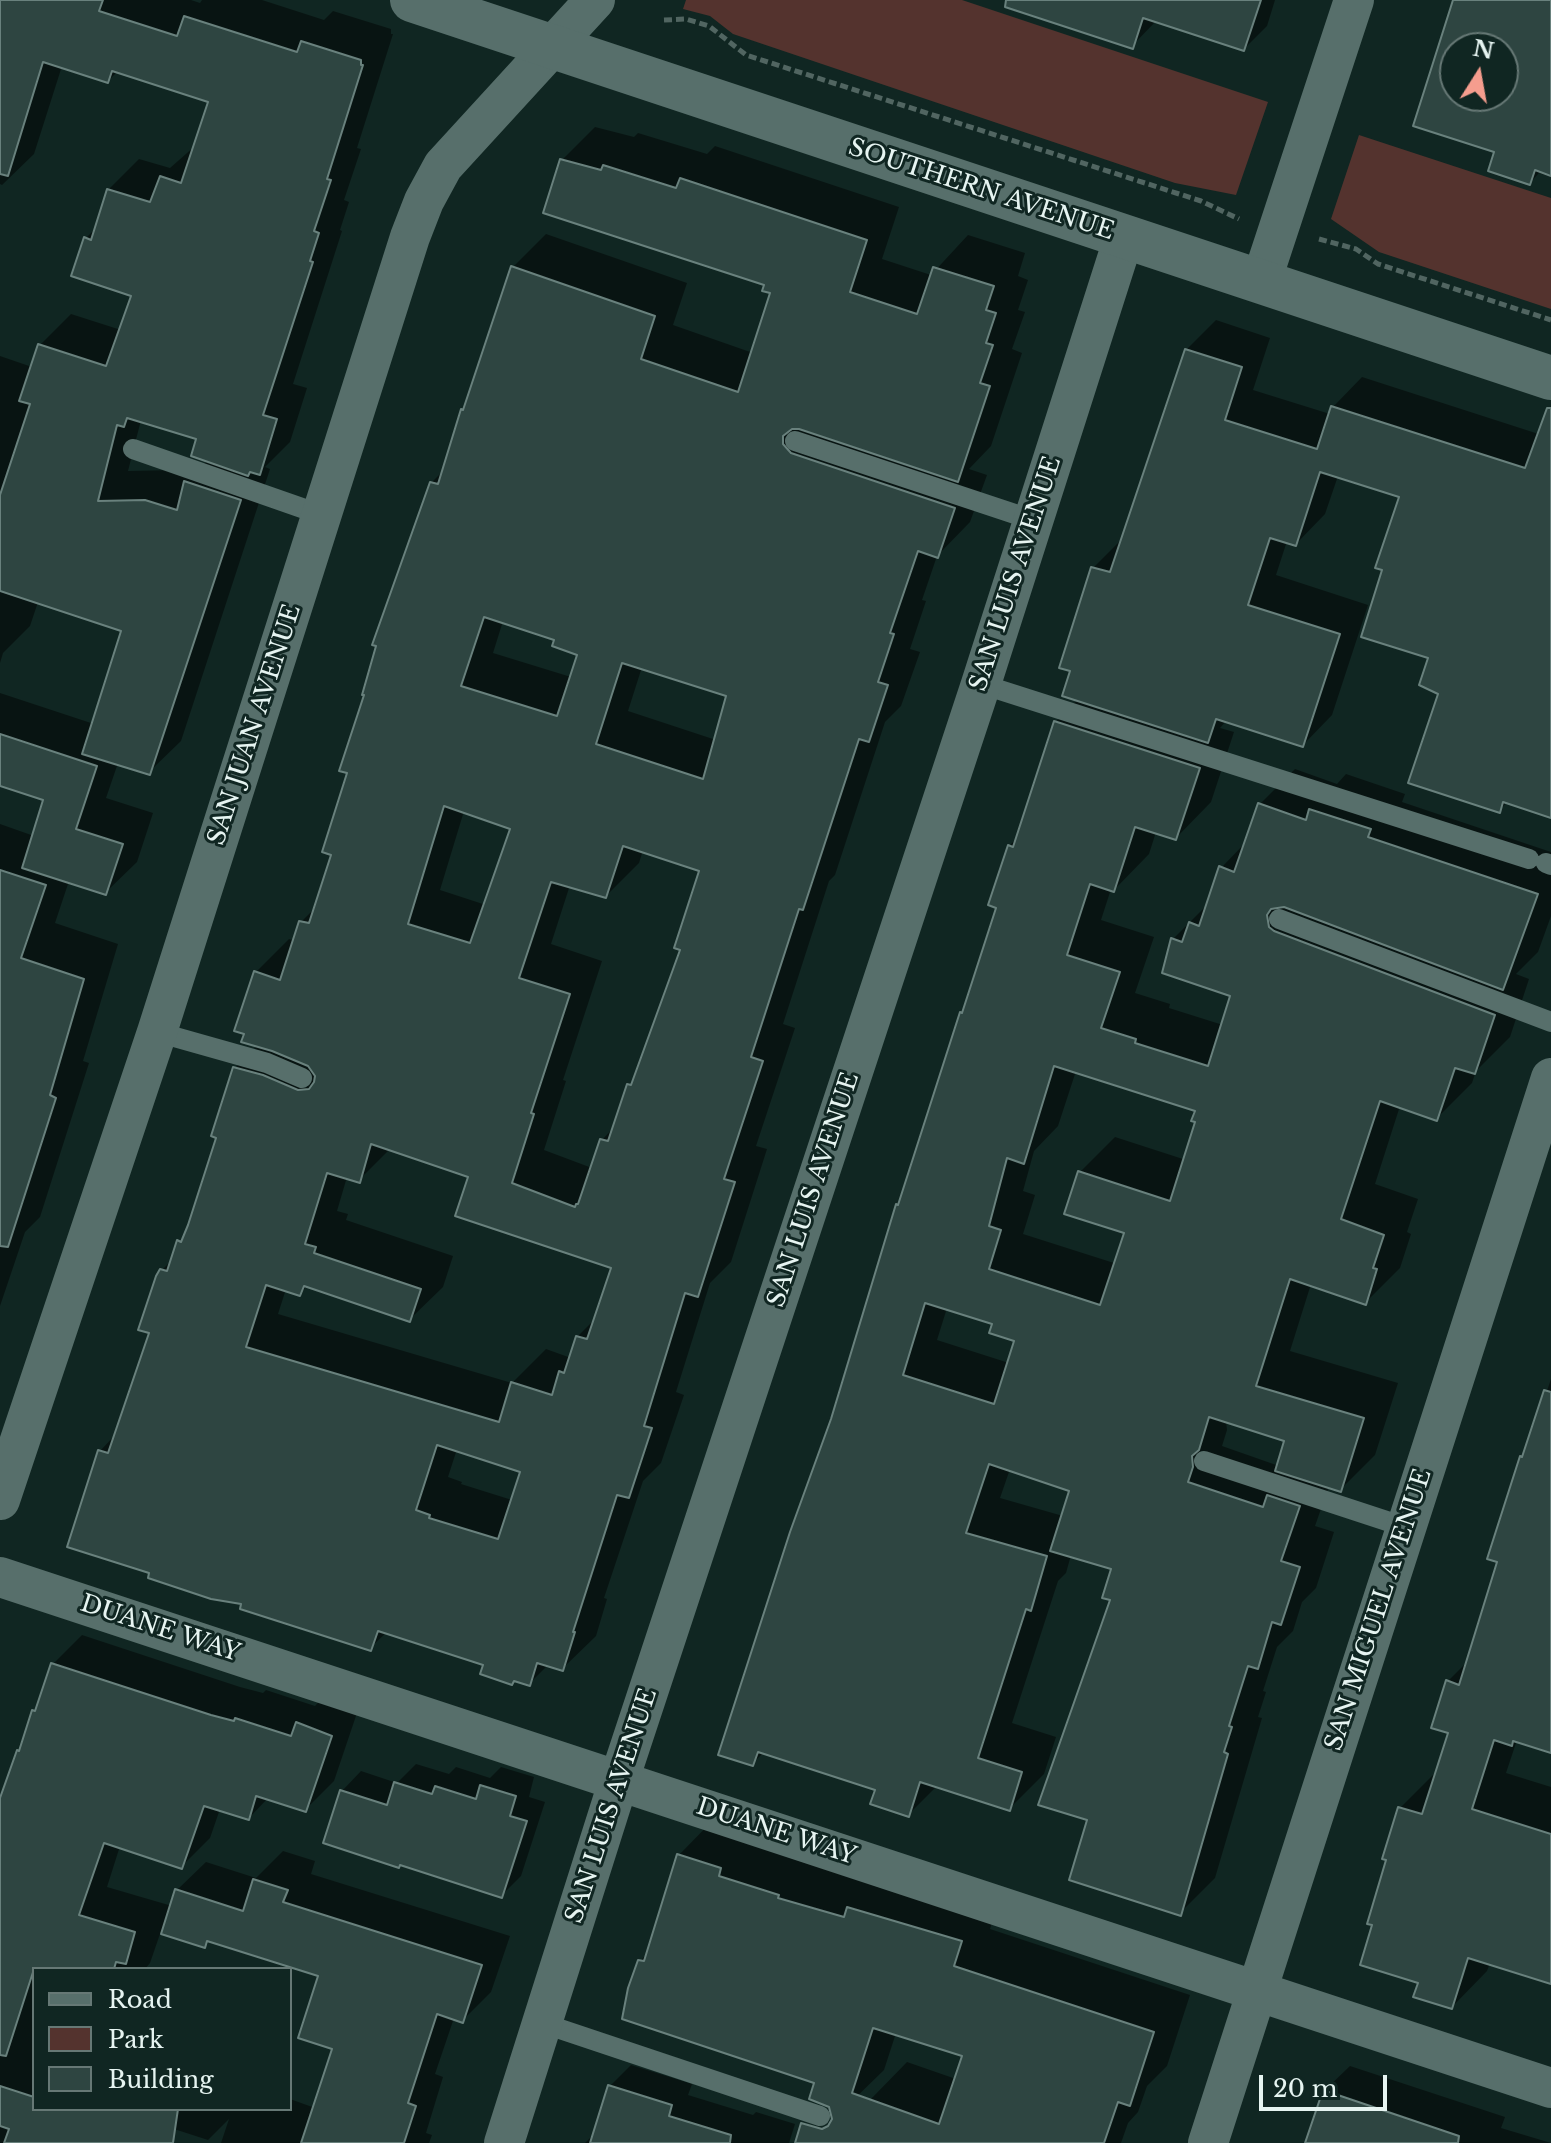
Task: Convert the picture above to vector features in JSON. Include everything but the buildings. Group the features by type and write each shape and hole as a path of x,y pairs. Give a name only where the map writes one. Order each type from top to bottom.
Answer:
{"street":[{"name":"SOUTHERN AVENUE","path":"412,0 1551,378"},
{"name":"SAN JUAN AVENUE","path":"0,1500 157,1032 424,201 443,166 595,0"},
{"path":"1261,282 1354,0"},
{"name":"SAN LUIS AVENUE","path":"504,2143 619,1780 981,684 1124,237"},
{"name":"SAN MIGUEL AVENUE","path":"1208,2143 1551,1078"},
{"name":"DUANE WAY","path":"0,1577 1551,2088"}],"lane":[{"path":"795,441 1033,520"},
{"path":"133,449 322,515"},
{"path":"981,684 1542,862"},
{"path":"1279,919 1551,1022"},
{"path":"157,1032 267,1063 302,1078"},
{"path":"1204,1461 1405,1527"},
{"path":"542,2023 820,2116"}],"path":[{"path":"664,20 686,19 709,26 746,55 1201,201 1232,217"},
{"path":"1316,238 1356,249 1378,264 1551,320"}],"green space":[{"path":"686,0 962,0 1268,102 1236,195 1175,183 733,34 710,16 683,9"},
{"path":"1359,135 1551,198 1551,309 1379,252 1331,219"}]}
